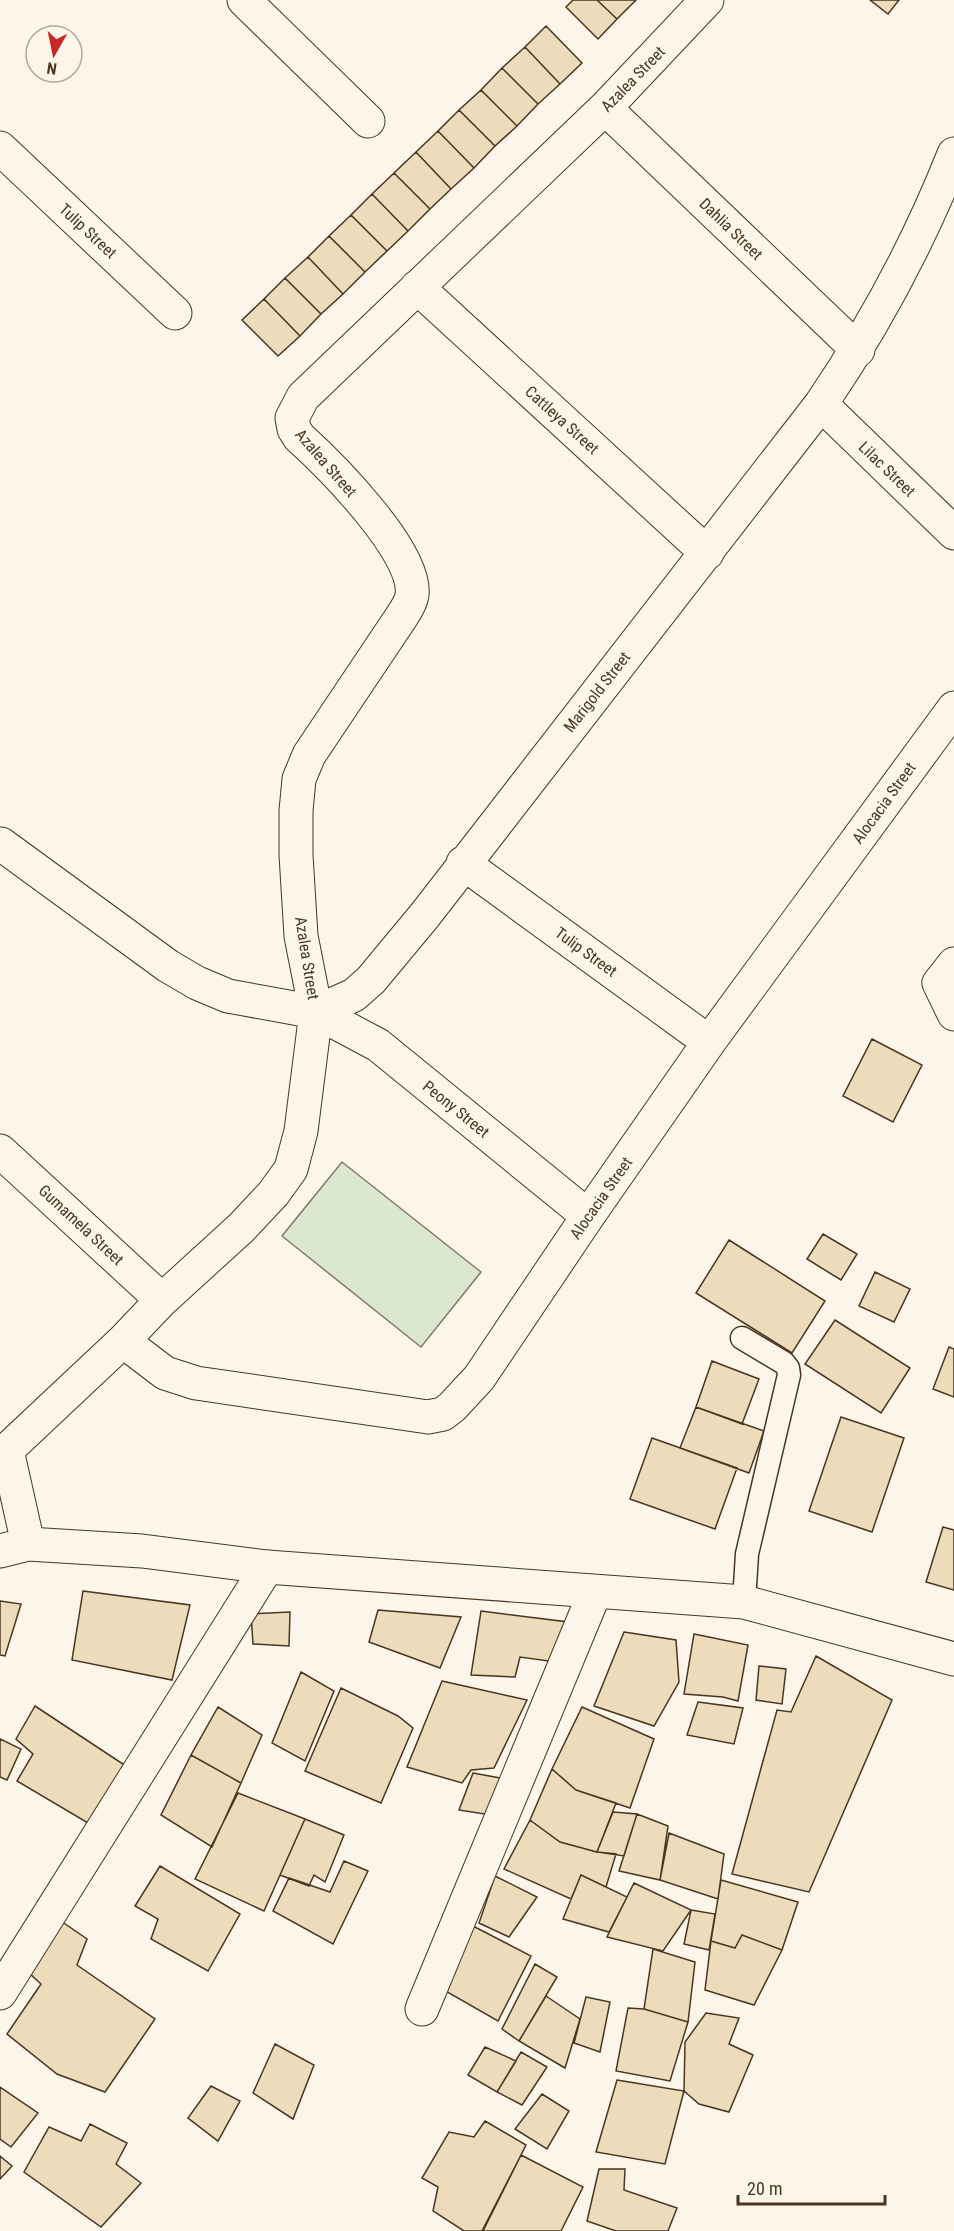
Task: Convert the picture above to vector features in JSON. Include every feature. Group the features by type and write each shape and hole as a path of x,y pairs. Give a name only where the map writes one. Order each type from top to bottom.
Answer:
{"street":[{"path":"244,0 368,121"},
{"name":"Azalea Street","path":"4,1447 123,1341 162,1300 241,1228 273,1194 291,1169 301,1131 316,1011 301,936 296,822 299,779 309,754 402,616 412,595 404,558 385,530 299,437 294,429 292,418 303,397 605,108 707,0"},
{"name":"Dahlia Street","path":"605,108 858,350"},
{"name":"Tulip Street","path":"0,148 175,313"},
{"name":"Marigold Street","path":"316,1011 354,995 371,980 425,915 463,863 821,404 858,350 892,289 930,214 954,154"},
{"name":"Cattleya Street","path":"417,287 707,553"},
{"name":"Lilac Street","path":"821,404 954,533"},
{"name":"Alocacia Street","path":"123,1341 165,1373 196,1383 428,1417 443,1414 466,1394 479,1378 709,1042 954,708"},
{"path":"1,844 196,984 228,996 316,1011"},
{"name":"Tulip Street","path":"463,863 709,1042"},
{"path":"954,964 939,983 954,1014"},
{"name":"Peony Street","path":"316,1011 378,1045 588,1216"},
{"name":"Gumamela Street","path":"0,1151 162,1300"},
{"path":"4,1447 14,1548 142,1551 267,1567 744,1602 954,1659"},
{"path":"0,1993 267,1567"},
{"path":"422,2008 595,1592"}],"lane":[{"path":"742,1338 784,1363 789,1375 747,1554 744,1602"}],"green space":[{"path":"342,1162 481,1272 421,1347 282,1236"}],"building":[{"path":"573,0 597,0 617,19 598,39 566,7"},
{"path":"597,0 636,0 617,19"},
{"path":"870,0 899,0 888,14"},
{"path":"546,26 582,63 560,84 525,47"},
{"path":"525,47 560,84 538,104 502,68"},
{"path":"502,68 538,104 517,126 481,90"},
{"path":"481,90 517,126 495,146 459,110"},
{"path":"459,110 495,146 474,168 438,131"},
{"path":"438,131 474,168 451,189 416,152"},
{"path":"416,152 451,189 430,209 394,173"},
{"path":"394,173 430,209 408,231 372,194"},
{"path":"372,194 408,231 387,251 351,215"},
{"path":"351,215 387,251 365,272 329,236"},
{"path":"329,236 365,272 343,294 308,257"},
{"path":"308,257 343,294 321,314 285,278"},
{"path":"285,278 321,314 300,336 264,299"},
{"path":"264,299 300,336 278,356 242,320"},
{"path":"872,1039 922,1065 893,1122 843,1096"},
{"path":"823,1234 857,1254 841,1280 807,1259"},
{"path":"729,1240 825,1301 792,1353 696,1293"},
{"path":"875,1272 910,1289 894,1322 859,1306"},
{"path":"835,1320 910,1368 881,1413 805,1364"},
{"path":"949,1347 954,1349 954,1397 933,1389"},
{"path":"712,1361 759,1379 742,1424 696,1407"},
{"path":"696,1407 764,1431 749,1473 680,1448"},
{"path":"841,1417 904,1438 872,1532 809,1511"},
{"path":"652,1438 737,1468 715,1529 630,1499"},
{"path":"943,1527 954,1530 954,1590 926,1582"},
{"path":"83,1591 190,1605 172,1680 72,1660"},
{"path":"0,1601 21,1604 5,1656 0,1655"},
{"path":"378,1610 461,1617 440,1668 369,1642"},
{"path":"481,1611 568,1622 556,1662 520,1657 515,1677 471,1675"},
{"path":"290,1612 289,1646 253,1644 251,1614"},
{"path":"624,1632 676,1640 679,1682 654,1726 594,1706"},
{"path":"694,1634 748,1645 738,1701 723,1697 684,1694"},
{"path":"816,1656 892,1700 809,1892 732,1874 777,1710 791,1712"},
{"path":"759,1666 786,1669 782,1704 756,1700"},
{"path":"301,1672 334,1691 305,1761 272,1743"},
{"path":"442,1681 527,1700 494,1768 471,1770 462,1783 407,1767"},
{"path":"341,1688 398,1716 413,1728 381,1803 305,1771"},
{"path":"698,1702 743,1708 734,1744 687,1735"},
{"path":"35,1706 129,1768 93,1826 17,1781 33,1754 16,1739"},
{"path":"218,1707 262,1735 241,1783 191,1755"},
{"path":"582,1707 654,1739 630,1808 576,1790 552,1769"},
{"path":"0,1739 21,1749 7,1780 0,1777"},
{"path":"191,1755 241,1783 212,1847 161,1815"},
{"path":"552,1769 576,1790 616,1803 597,1852 560,1842 530,1820"},
{"path":"473,1773 511,1780 497,1816 459,1810"},
{"path":"238,1793 305,1819 264,1911 195,1879"},
{"path":"613,1812 637,1814 624,1856 597,1852"},
{"path":"637,1814 668,1826 660,1880 619,1871"},
{"path":"305,1819 344,1835 325,1882 314,1875 309,1886 280,1875"},
{"path":"530,1820 560,1842 597,1852 616,1854 606,1887 581,1875 571,1899 504,1869"},
{"path":"669,1833 724,1854 718,1899 660,1880"},
{"path":"344,1861 368,1871 333,1944 273,1911 289,1878 330,1892"},
{"path":"160,1866 240,1914 208,1971 151,1939 158,1919 135,1906"},
{"path":"581,1875 627,1897 609,1932 563,1919"},
{"path":"495,1876 537,1897 509,1937 479,1923"},
{"path":"721,1880 798,1902 782,1950 742,1935 735,1948 711,1941"},
{"path":"634,1883 691,1910 663,1951 607,1937"},
{"path":"691,1910 715,1914 709,1950 684,1944"},
{"path":"58,1919 87,1939 77,1965 155,2019 105,2092 57,2074 7,2034 41,1984 27,1971"},
{"path":"471,1925 531,1956 498,2021 442,1989"},
{"path":"742,1935 782,1950 754,2005 705,1990 711,1941 735,1948"},
{"path":"653,1949 695,1962 688,2022 644,2009"},
{"path":"535,1964 557,1977 519,2041 502,2029"},
{"path":"546,1996 580,2019 565,2068 519,2041"},
{"path":"586,1997 610,2002 600,2052 574,2043"},
{"path":"628,2008 644,2009 688,2022 670,2081 616,2071"},
{"path":"706,2013 739,2018 729,2044 753,2055 729,2112 699,2104 684,2091 685,2042"},
{"path":"275,2044 314,2065 293,2119 253,2093"},
{"path":"485,2047 516,2061 497,2092 468,2075"},
{"path":"521,2052 547,2067 522,2105 497,2092"},
{"path":"617,2080 684,2091 665,2164 596,2152"},
{"path":"211,2086 240,2101 218,2141 188,2118"},
{"path":"0,2087 38,2113 11,2147 0,2139"},
{"path":"542,2094 569,2111 547,2149 515,2129"},
{"path":"485,2121 526,2145 483,2231 464,2231 433,2211 438,2187 422,2178 449,2132 474,2137"},
{"path":"90,2124 127,2143 116,2164 141,2183 101,2227 24,2172 49,2127 81,2141"},
{"path":"521,2155 583,2187 561,2231 482,2231"},
{"path":"0,2156 12,2166 0,2179"},
{"path":"599,2169 625,2169 624,2190 677,2208 668,2231 616,2231 587,2221"}]}
